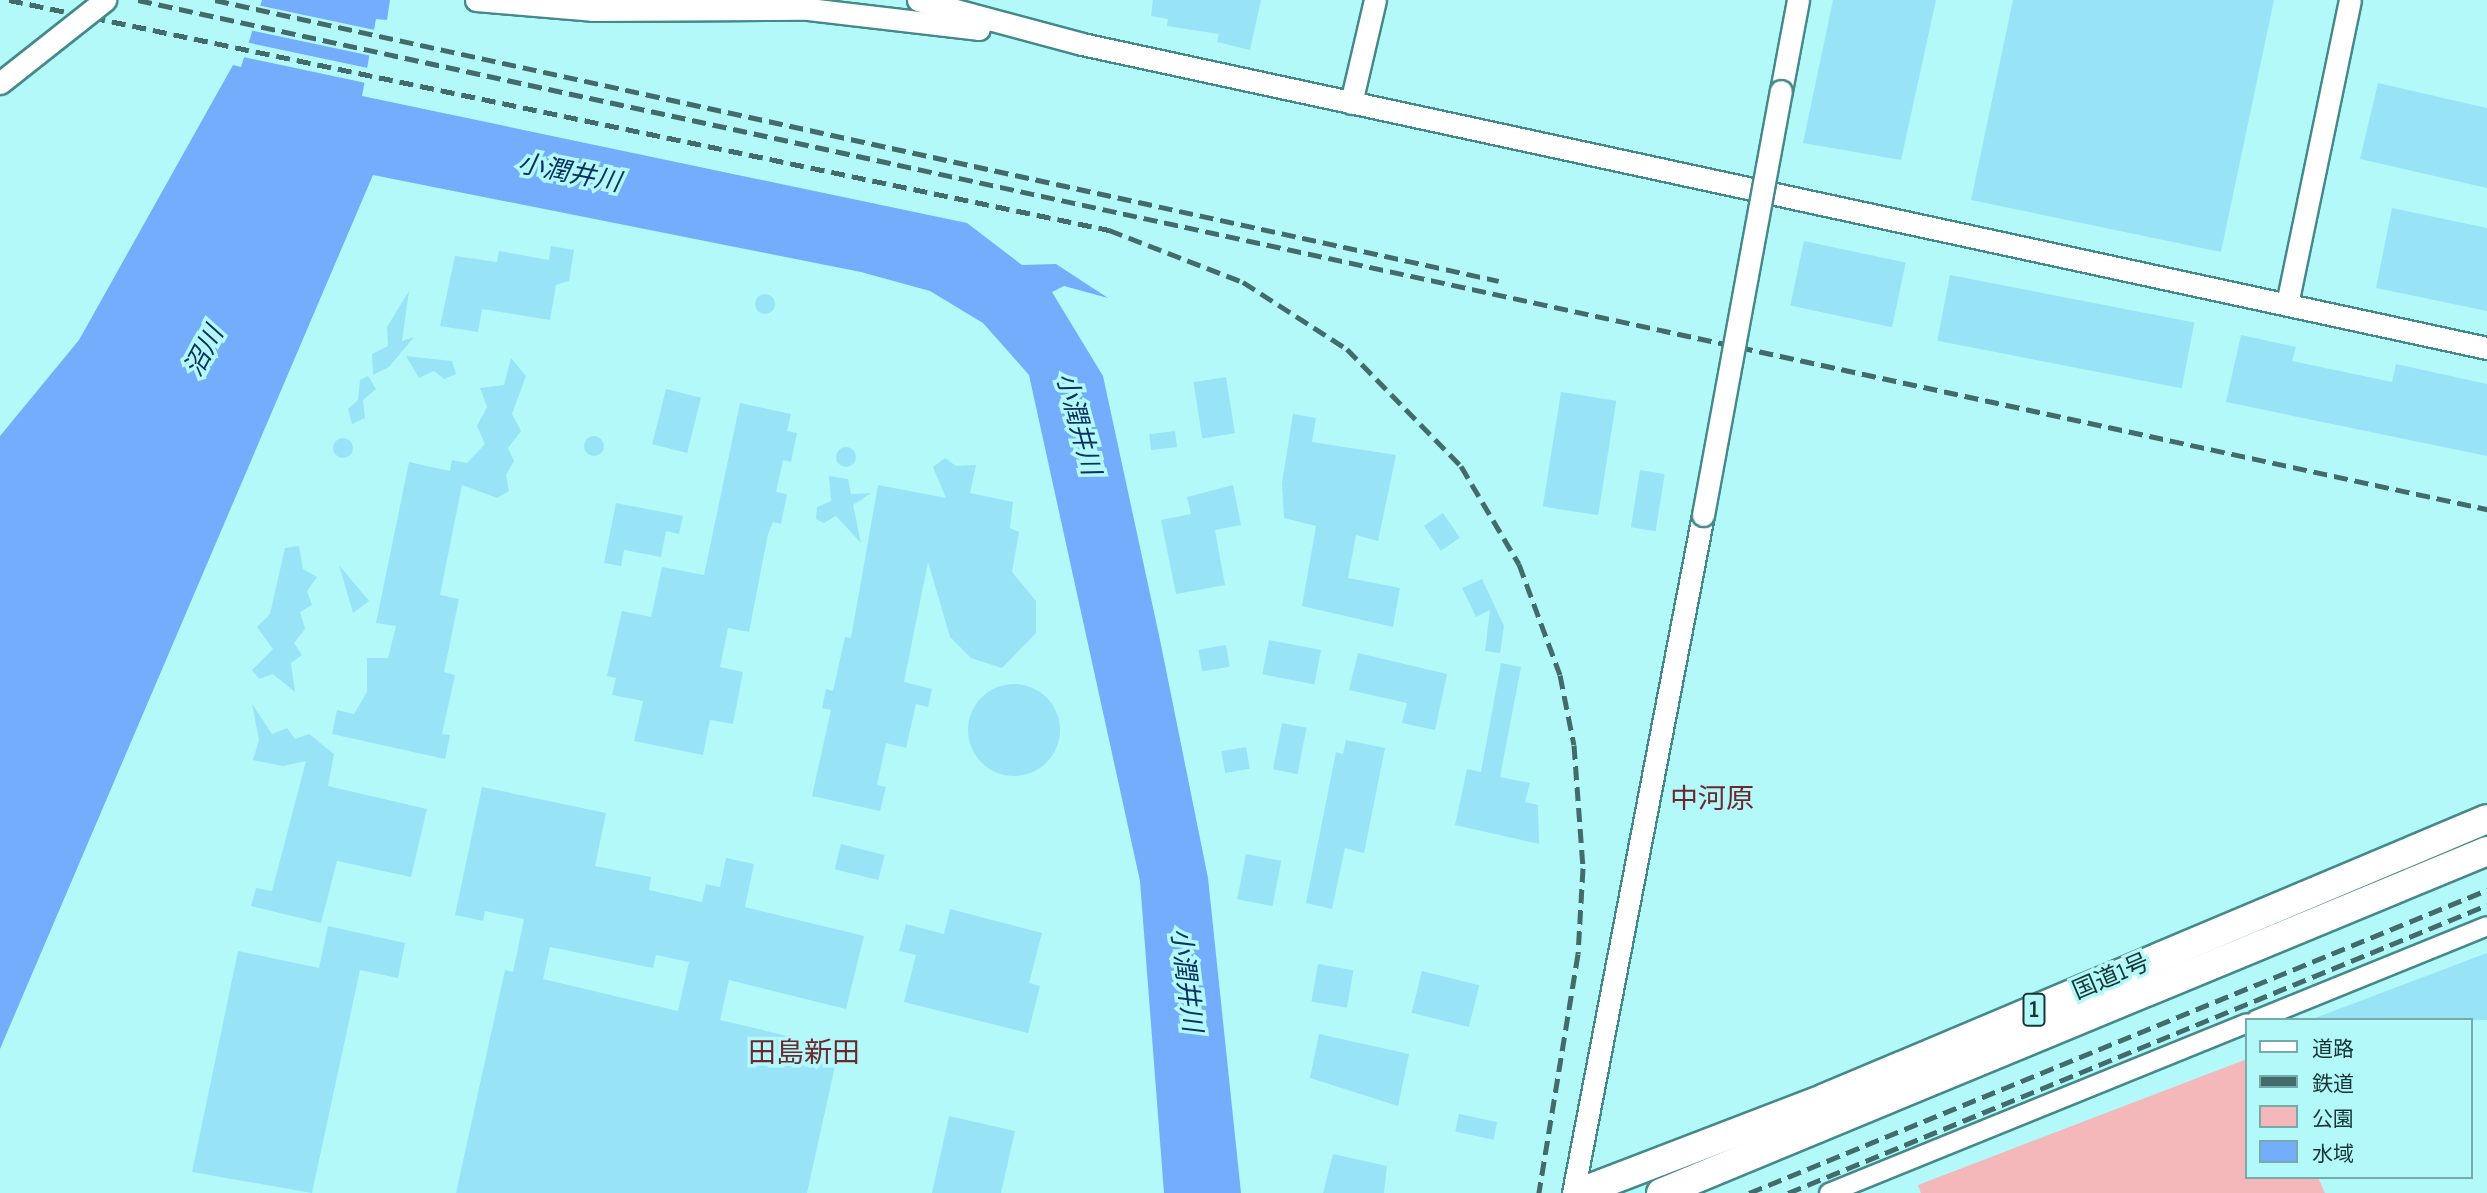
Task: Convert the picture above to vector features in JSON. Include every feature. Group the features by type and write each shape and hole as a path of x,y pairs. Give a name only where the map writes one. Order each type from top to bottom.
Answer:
{"highway":[{"name":"国道1号","path":"1576,1193 1838,1093 2487,819"},
{"name":"国道1号","path":"1661,1193 2487,851"}],"street":[{"path":"0,83 105,0"},
{"path":"476,0 592,10 820,10 1082,44"},
{"path":"918,0 1082,44 2487,348"},
{"path":"1351,103 1376,0"},
{"path":"1576,1193 1798,0"},
{"path":"2287,304 2350,0"},
{"path":"2261,1018 2487,926"},
{"path":"1829,1193 2246,1023"}],"green space":[{"path":"2246,1059 2246,1179 2319,1179 2325,1193 1921,1193 1918,1185"}],"water":[{"path":"262,0 390,0 387,20 376,19 362,96 967,223 1022,265 1056,264 1108,298 1064,286 1052,292 1103,376 1160,640 1208,878 1241,1193 1164,1193 1140,881 1029,375 983,323 930,291 861,272 373,175 0,1049 0,436 79,340 233,65 241,67"}],"pier":[{"path":"257,5 377,31 372,56 252,30"},
{"path":"245,42 370,69 367,83 242,57"}],"building":[{"path":"1153,0 1261,0 1250,50 1217,42 1219,34 1167,26 1168,19 1151,16"},
{"path":"1833,0 1936,0 1901,160 1803,143"},
{"path":"2013,0 2274,0 2221,252 1971,200"},
{"path":"2378,83 2487,108 2487,188 2360,159"},
{"path":"2392,208 2487,228 2487,311 2376,288"},
{"path":"1804,241 1906,263 1892,327 1790,306"},
{"path":"551,246 574,250 569,281 556,285 550,320 482,309 478,332 440,326 455,256 497,262 499,251 549,260"},
{"path":"1950,275 2194,323 2182,388 1937,341"},
{"path":"409,291 402,341 414,337 389,367 373,375 372,354 388,346 387,327"},
{"path":"765,294 772,297 775,304 772,311 765,314 758,311 755,304 758,297"},
{"path":"2241,335 2296,347 2292,361 2392,382 2396,364 2487,384 2487,456 2226,402"},
{"path":"406,356 452,361 456,374 444,379 434,371 419,378"},
{"path":"511,358 526,376 512,414 521,431 508,448 514,461 506,475 509,491 497,498 462,485 440,595 459,599 444,672 455,675 442,734 450,735 445,759 332,734 337,710 354,714 367,692 367,658 388,658 396,626 376,623 409,462 450,471 452,460 467,463 485,444 477,426 487,407 480,388 504,385"},
{"path":"368,376 376,389 363,400 365,418 352,424 348,409 358,400 360,380"},
{"path":"1226,377 1235,433 1202,438 1193,382"},
{"path":"666,389 701,398 687,453 652,444"},
{"path":"1561,392 1616,401 1598,515 1543,507"},
{"path":"740,403 791,414 787,431 797,433 791,462 783,460 776,492 787,494 781,524 773,522 768,534 749,632 728,628 720,667 743,672 733,724 710,720 703,755 634,741 643,701 612,695 616,678 607,676 622,611 651,617 662,567 704,575"},
{"path":"1293,414 1316,418 1312,442 1396,455 1378,541 1356,535 1348,578 1400,588 1393,627 1302,606 1316,526 1284,518 1282,483"},
{"path":"1175,431 1177,447 1151,450 1149,434"},
{"path":"594,436 601,439 604,446 601,453 594,456 587,453 584,446 587,439"},
{"path":"343,438 350,441 353,448 350,455 343,458 336,455 333,448 336,441"},
{"path":"846,447 853,450 856,457 853,464 846,467 839,464 836,457 839,450"},
{"path":"945,458 956,466 976,465 970,493 1013,502 1010,528 1019,532 1012,572 1036,601 1036,633 1002,668 971,658 950,637 928,562 904,682 932,689 928,707 916,704 906,748 886,743 877,785 886,787 880,811 812,796 831,710 822,708 826,689 833,691 845,637 851,638 878,485 946,498 933,467"},
{"path":"1640,470 1665,474 1656,531 1631,527"},
{"path":"829,476 848,479 851,494 871,493 853,505 861,543 836,516 824,523 816,519 817,507 831,501"},
{"path":"1233,485 1241,525 1215,530 1225,585 1176,594 1161,520 1191,514 1187,497"},
{"path":"616,503 683,516 679,534 666,531 661,557 624,550 621,566 604,563"},
{"path":"1443,513 1460,538 1441,551 1424,526"},
{"path":"299,546 303,569 317,577 307,591 312,605 300,612 305,629 294,643 302,655 291,663 295,692 273,674 259,679 252,670 273,649 257,627 270,614 285,548"},
{"path":"339,565 369,601 353,613"},
{"path":"1482,579 1504,626 1500,653 1485,651 1490,610 1476,617 1462,588"},
{"path":"1269,640 1321,650 1314,684 1262,674"},
{"path":"1226,645 1230,667 1202,672 1198,650"},
{"path":"1358,653 1447,674 1435,730 1402,723 1407,703 1349,690"},
{"path":"1501,663 1521,667 1500,777 1530,783 1525,802 1538,805 1539,844 1455,825 1467,769 1481,772"},
{"path":"1005,684 1023,684 1040,691 1053,704 1060,721 1060,739 1053,756 1040,769 1023,776 1005,776 988,769 975,756 968,739 968,721 975,704 988,691"},
{"path":"252,704 272,734 287,728 295,739 309,734 334,754 328,786 427,809 411,877 337,861 321,923 251,906 256,888 272,891 306,761 283,766 253,760 259,740"},
{"path":"1282,723 1307,728 1298,774 1273,769"},
{"path":"1346,740 1385,748 1364,853 1345,848 1332,909 1306,903 1336,752 1343,754"},
{"path":"1246,747 1250,769 1225,773 1221,751"},
{"path":"482,787 606,813 595,866 651,877 649,890 702,902 706,884 720,887 726,858 754,864 745,907 864,936 846,1009 729,980 720,1020 839,1048 807,1193 456,1193 505,970 513,972 524,919 485,911 483,921 455,915","holes":["550,947 653,968 656,955 689,962 678,1011 543,979"]},
{"path":"841,844 885,855 878,880 835,869"},
{"path":"1246,854 1281,861 1273,906 1237,899"},
{"path":"950,909 1042,933 1029,983 1040,986 1028,1033 904,1002 916,955 899,951 906,924 944,934"},
{"path":"328,926 405,943 398,978 360,970 312,1193 192,1172 238,951 319,968"},
{"path":"2487,953 2487,1020 2315,1018"},
{"path":"1318,964 1353,970 1347,1008 1311,1001"},
{"path":"1422,971 1479,985 1469,1027 1412,1013"},
{"path":"1319,1034 1409,1054 1398,1106 1310,1078"},
{"path":"1459,1114 1497,1122 1493,1140 1455,1132"},
{"path":"949,1116 1015,1131 1001,1193 932,1193"},
{"path":"1333,1154 1387,1166 1384,1193 1323,1193"}],"railway":[{"path":"9,0 1109,230 1243,282 1347,349 1461,466 1519,564 1560,675 1574,745 1583,868 1578,954 1539,1193"},
{"path":"138,0 2487,509"},
{"path":"215,0 1499,281"},
{"path":"1749,1193 2487,890"},
{"path":"1788,1193 2487,905"}],"district":[{"name":"中河原","path":"1712,800"},
{"name":"田島新田","path":"804,1054"}],"water label":[{"name":"小潤井川","path":"569,174"},
{"name":"沼川","path":"205,352"},
{"name":"小潤井川","path":"1077,424"},
{"name":"小潤井川","path":"1185,980"}]}
